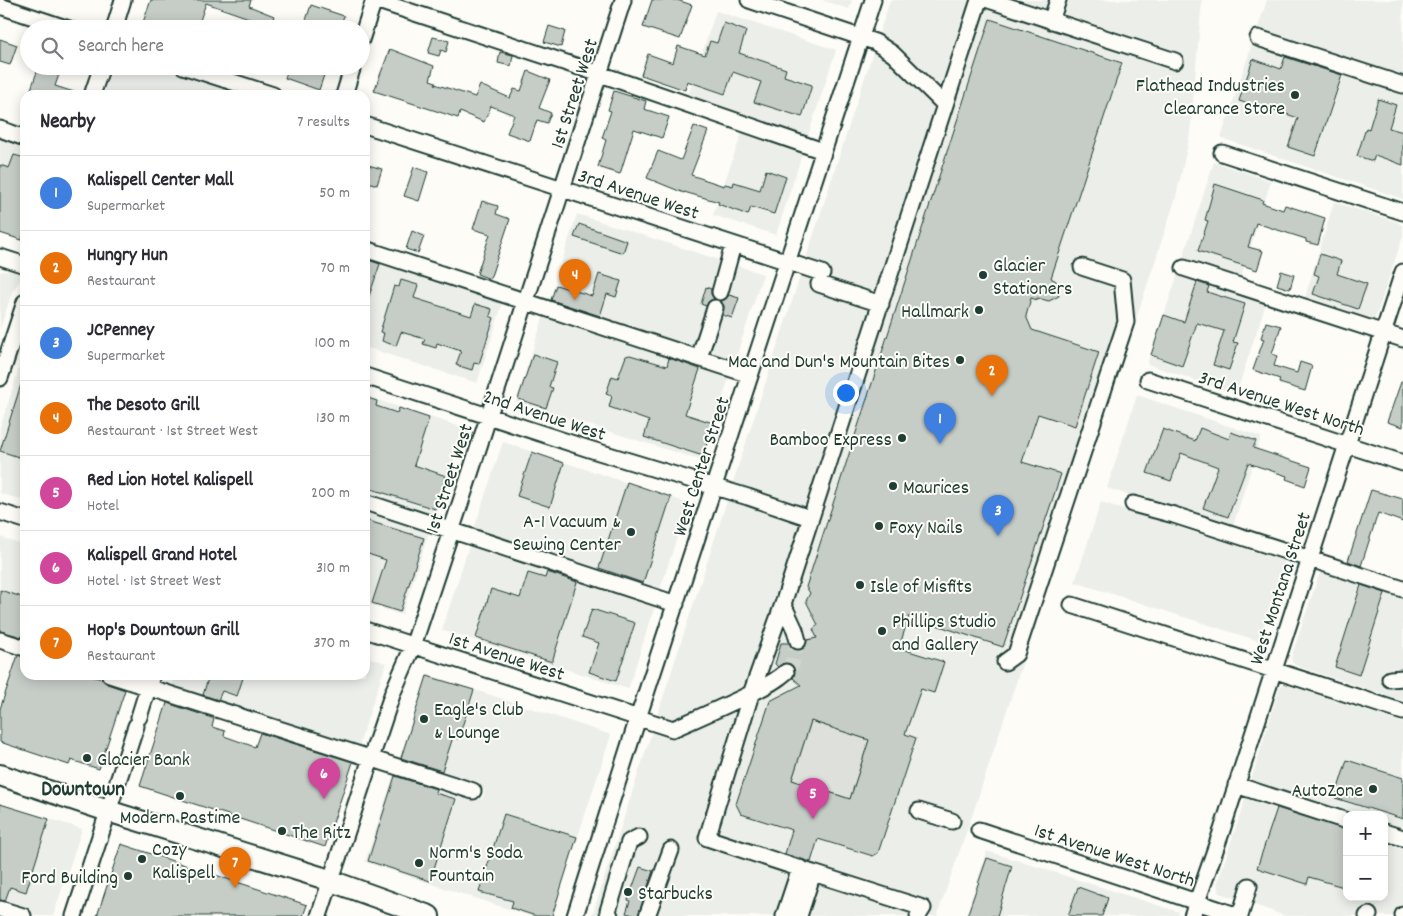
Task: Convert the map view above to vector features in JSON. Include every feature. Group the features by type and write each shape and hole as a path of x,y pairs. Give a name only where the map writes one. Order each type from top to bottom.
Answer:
{"main road":[{"path":"0,775 108,811 330,880 429,916"}],"street":[{"path":"117,20 123,0"},
{"path":"368,20 374,0 600,74 824,151"},
{"name":"1st Street West","path":"319,916 393,692 413,646 527,302 623,0"},
{"path":"749,0 875,42 893,54 944,104"},
{"name":"West Center Street","path":"575,916 873,0"},
{"path":"918,916 923,908 707,838 751,694 783,604 979,0"},
{"path":"989,0 1174,61"},
{"path":"1051,20 1058,0"},
{"path":"0,6 42,20"},
{"path":"1258,38 1403,85"},
{"path":"94,90 99,75"},
{"path":"211,75 257,90"},
{"path":"346,90 350,75"},
{"name":"3rd Avenue West","path":"370,127 787,262 881,304"},
{"path":"0,129 20,136"},
{"path":"1222,153 1403,212"},
{"path":"720,292 733,244"},
{"path":"370,251 750,375"},
{"path":"0,256 20,263"},
{"path":"1005,662 1016,654 1126,322 1122,280 1082,266"},
{"path":"1184,268 1403,339"},
{"name":"West Montana Street","path":"1194,909 1403,272"},
{"path":"699,358 715,308"},
{"path":"0,378 20,317"},
{"name":"2nd Avenue West","path":"370,378 810,518"},
{"name":"3rd Avenue West North","path":"1148,380 1403,463"},
{"path":"370,504 676,604"},
{"path":"1133,504 1174,515 1403,590"},
{"path":"0,512 20,518"},
{"path":"783,604 798,641"},
{"path":"1072,605 1403,712"},
{"name":"1st Avenue West","path":"370,632 673,729 751,694 777,680 786,672"},
{"path":"0,640 20,646"},
{"path":"74,916 150,681 371,758 473,791"},
{"path":"1236,785 1343,819"},
{"path":"919,810 952,821"},
{"name":"1st Avenue West North","path":"979,830 1194,909 1237,916"},
{"path":"1388,833 1403,838"},
{"path":"610,916 608,911 629,842 639,837"},
{"path":"648,916 671,850"},
{"path":"784,916 798,901 806,871"},
{"path":"1237,916 1249,886"},
{"path":"0,909 23,916"}],"shaded area":[{"path":"822,0 852,0 849,9"},
{"path":"890,0 1202,0 1190,134 1176,197 974,810 937,916 592,916"},
{"path":"1267,0 1403,0 1403,81 1256,33"},
{"path":"716,11 836,50 807,139 687,99"},
{"path":"1253,41 1403,91 1403,199 1221,138"},
{"path":"110,75 190,75 235,90 105,90"},
{"path":"744,127 804,148 776,235 713,215"},
{"path":"0,133 20,140 20,240 0,234"},
{"path":"1214,162 1271,181 1240,280 1182,261"},
{"path":"1334,202 1397,222 1403,226 1403,236 1373,325 1304,301"},
{"path":"577,214 763,274 734,364 548,305"},
{"path":"370,253 505,296 477,383 370,349"},
{"path":"11,270 20,275 20,280 12,292 0,329 0,272"},
{"path":"1179,271 1267,300 1236,394 1147,364"},
{"path":"545,312 731,371 703,461 516,402"},
{"path":"20,366 20,499 0,493 0,428"},
{"path":"1137,395 1261,437 1232,529 1107,488"},
{"path":"370,398 464,428 436,515 370,495"},
{"path":"503,442 688,503 659,593 473,532"},
{"path":"1101,502 1284,561 1259,641 1075,582"},
{"path":"370,507 431,526 402,615 370,605"},
{"path":"0,537 20,543 20,640 0,634"},
{"path":"471,540 657,600 628,689 442,630"},
{"path":"1321,569 1403,594 1403,701 1297,666 1292,662 1291,658"},
{"path":"370,658 386,663 357,751 171,690 174,680 370,680"},
{"path":"427,674 611,735 552,916 530,916 365,862 395,771 482,799 485,791 398,762"},
{"path":"1284,684 1403,723 1403,833 1388,828 1388,811 1343,811 1343,814 1250,784 1280,686"},
{"path":"811,721 869,740 850,799 792,780"},
{"path":"1247,794 1343,825 1343,901 1388,901 1388,839 1403,844 1403,916 1286,916 1220,893 1217,884"},
{"path":"0,803 82,829 53,916 38,916 0,904"},
{"path":"987,851 1179,912 1178,916 966,916"}],"building":[{"path":"151,0 251,0 249,6 274,16 272,20 248,20 249,18 206,3 200,20 144,20"},
{"path":"652,0 677,0 692,5 680,39 643,27"},
{"path":"311,5 344,16 342,20 306,20"},
{"path":"990,19 1122,63 1051,278 1056,281 1059,296 1049,301 1031,298 1026,316 1032,330 1099,352 1075,426 1038,414 1022,462 1061,474 1003,647 909,616 899,648 944,662 934,693 921,689 905,734 916,738 878,853 873,856 818,839 811,862 785,854 792,830 741,814 736,804 770,701 801,685 793,678 795,671 793,666 785,663 778,667 775,664 781,643 789,643 792,648 800,650 805,647 807,640 817,638 813,629 818,625 806,601 810,593 806,587","holes":["811,721 869,740 850,799 792,780"]},
{"path":"724,23 746,31 739,53 786,69 784,76 812,85 802,117 754,102 761,82 733,72 725,94 687,81 685,90 641,75 648,54 673,63 678,46 705,55 710,41 717,43"},
{"path":"549,26 565,31 561,47 544,42"},
{"path":"433,37 449,41 446,52 441,50 439,56 428,53"},
{"path":"0,39 17,45 10,65 0,62"},
{"path":"390,49 434,66 430,80 436,82 435,84 475,97 480,85 510,98 514,89 521,91 528,71 550,80 539,108 551,113 547,123 537,120 530,141 507,133 514,115 491,106 484,122 460,112 458,118 374,91"},
{"path":"500,52 513,55 511,66 498,63"},
{"path":"1285,57 1342,75 1315,156 1288,147 1298,118 1269,108 1268,110 1239,101 1253,59 1281,69"},
{"path":"36,75 59,75 55,86 68,90 31,90"},
{"path":"286,75 324,75 319,90 285,78"},
{"path":"614,91 646,101 644,109 669,117 662,138 634,129 620,174 598,167 606,140 602,138 611,111 608,110"},
{"path":"1378,99 1396,105 1389,128 1403,132 1403,165 1375,155 1373,161 1357,156 1366,128 1369,129"},
{"path":"694,126 708,131 691,175 724,186 725,184 733,186 734,182 760,190 766,170 786,177 774,214 751,207 748,215 718,204 719,202 684,193 647,178 658,151 681,160"},
{"path":"14,155 20,157 20,239 0,233 0,165 9,168"},
{"path":"370,165 382,169 377,185 370,183"},
{"path":"414,167 428,172 419,201 404,196"},
{"path":"1215,184 1263,200 1262,203 1283,210 1285,205 1325,218 1318,245 1306,242 1306,239 1256,223 1248,247 1263,251 1257,270 1198,251 1208,221 1205,220"},
{"path":"482,201 498,206 496,214 510,219 490,279 477,274 490,234 473,229"},
{"path":"579,224 627,241 623,253 574,237"},
{"path":"412,231 424,236 418,253 406,249"},
{"path":"1320,254 1341,261 1337,274 1367,284 1358,309 1313,294 1319,276 1314,274"},
{"path":"370,261 380,264 370,293"},
{"path":"1281,271 1294,275 1290,289 1277,285"},
{"path":"599,274 621,281 616,297 607,294 600,316 551,300 556,285 592,296"},
{"path":"401,280 418,285 414,298 471,316 475,304 492,309 490,316 494,318 479,364 474,363 472,370 456,365 461,351 437,343 436,348 423,344 425,339 401,332 396,346 382,341 384,333 380,332 394,286 399,287"},
{"path":"1197,282 1209,286 1207,292 1245,304 1233,342 1238,343 1229,370 1213,365 1224,331 1197,323 1182,366 1151,355 1164,315 1184,322"},
{"path":"706,287 711,289 714,299 709,301 706,306 701,304"},
{"path":"729,295 739,298 732,318 723,315 724,306 721,301"},
{"path":"1266,322 1281,326 1272,354 1277,356 1274,366 1297,373 1300,362 1312,366 1305,391 1279,383 1280,379 1253,370 1264,339 1261,338"},
{"path":"533,354 557,362 549,387 553,388 546,408 518,399"},
{"path":"630,355 667,366 669,358 700,369 685,414 713,423 703,456 644,437 649,421 609,407 612,396 606,394 612,376 618,378 626,356"},
{"path":"1401,382 1403,382 1403,427 1387,422"},
{"path":"20,388 20,457 0,451"},
{"path":"370,399 377,401 376,406 397,413 399,408 429,418 414,465 446,476 435,509 370,489"},
{"path":"1200,428 1229,439 1231,432 1256,441 1253,448 1311,467 1305,486 1286,479 1287,476 1248,463 1228,517 1203,508 1218,467 1181,453 1171,481 1147,473 1163,429 1195,441"},
{"path":"532,452 564,463 550,507 517,496"},
{"path":"627,482 671,497 643,583 599,568"},
{"path":"1371,490 1403,499 1403,522 1378,513 1361,566 1348,561"},
{"path":"370,522 424,538 400,612 372,603 386,560 370,555"},
{"path":"547,572 577,582 552,662 476,638 491,589 520,598 528,573 545,578"},
{"path":"1361,585 1385,593 1359,675 1335,667"},
{"path":"0,590 20,596 20,636 0,631"},
{"path":"592,609 635,623 616,681 589,672 599,643 582,637"},
{"path":"18,655 20,656 20,680 103,680 107,684 125,690 99,769 71,760 69,765 0,742 0,709"},
{"path":"427,676 474,690 458,739 453,737 442,771 401,758"},
{"path":"208,680 242,680 237,696 222,691 218,700 203,695"},
{"path":"167,703 214,719 212,727 225,731 224,736 255,747 260,733 353,762 325,847 140,786"},
{"path":"1347,760 1403,778 1403,819 1388,814 1388,811 1377,811 1335,798"},
{"path":"395,776 436,789 435,793 456,799 430,881 368,861"},
{"path":"0,804 49,819 26,892 10,887 5,901 0,900"},
{"path":"1277,808 1343,829 1343,887 1309,877 1307,884 1257,868"},
{"path":"504,814 577,837 552,916 536,916 511,908 513,901 479,892"},
{"path":"121,844 307,905 303,916 97,916"},
{"path":"987,858 1012,866 997,916 967,916"},
{"path":"640,867 653,871 638,916 636,916 626,913 630,901 628,900"},
{"path":"1078,887 1108,898 1102,916 1068,916"}],"tunnel":[{"path":"786,672 792,664 798,641"}],"place":[{"name":"Flathead Industries Clearance Store","path":"1295,95"},
{"name":"Glacier Stationers","path":"983,275"},
{"name":"The Desoto Grill","path":"575,300"},
{"name":"Hallmark","path":"979,310"},
{"name":"Mac and Dun's Mountain Bites","path":"960,360"},
{"name":"Hungry Hun","path":"992,396"},
{"name":"Bamboo Express","path":"902,438"},
{"name":"Kalispell Center Mall","path":"940,444"},
{"name":"Maurices","path":"893,486"},
{"name":"Foxy Nails","path":"879,526"},
{"name":"A-1 Vacuum & Sewing Center","path":"631,532"},
{"name":"JCPenney","path":"998,536"},
{"name":"Isle of Misfits","path":"860,585"},
{"name":"Phillips Studio and Gallery","path":"882,631"},
{"name":"Eagle's Club & Lounge","path":"424,719"},
{"name":"Glacier Bank","path":"87,758"},
{"name":"AutoZone","path":"1373,789"},
{"name":"Modern Pastime","path":"180,796"},
{"name":"Kalispell Grand Hotel","path":"324,799"},
{"name":"Red Lion Hotel Kalispell","path":"813,819"},
{"name":"The Ritz","path":"282,831"},
{"name":"Cozy Kalispell","path":"142,859"},
{"name":"Norm's Soda Fountain","path":"419,863"},
{"name":"Ford Building","path":"128,876"},
{"name":"Hop's Downtown Grill","path":"235,888"},
{"name":"Starbucks","path":"628,892"}],"district":[{"name":"Downtown","path":"83,788"}]}
